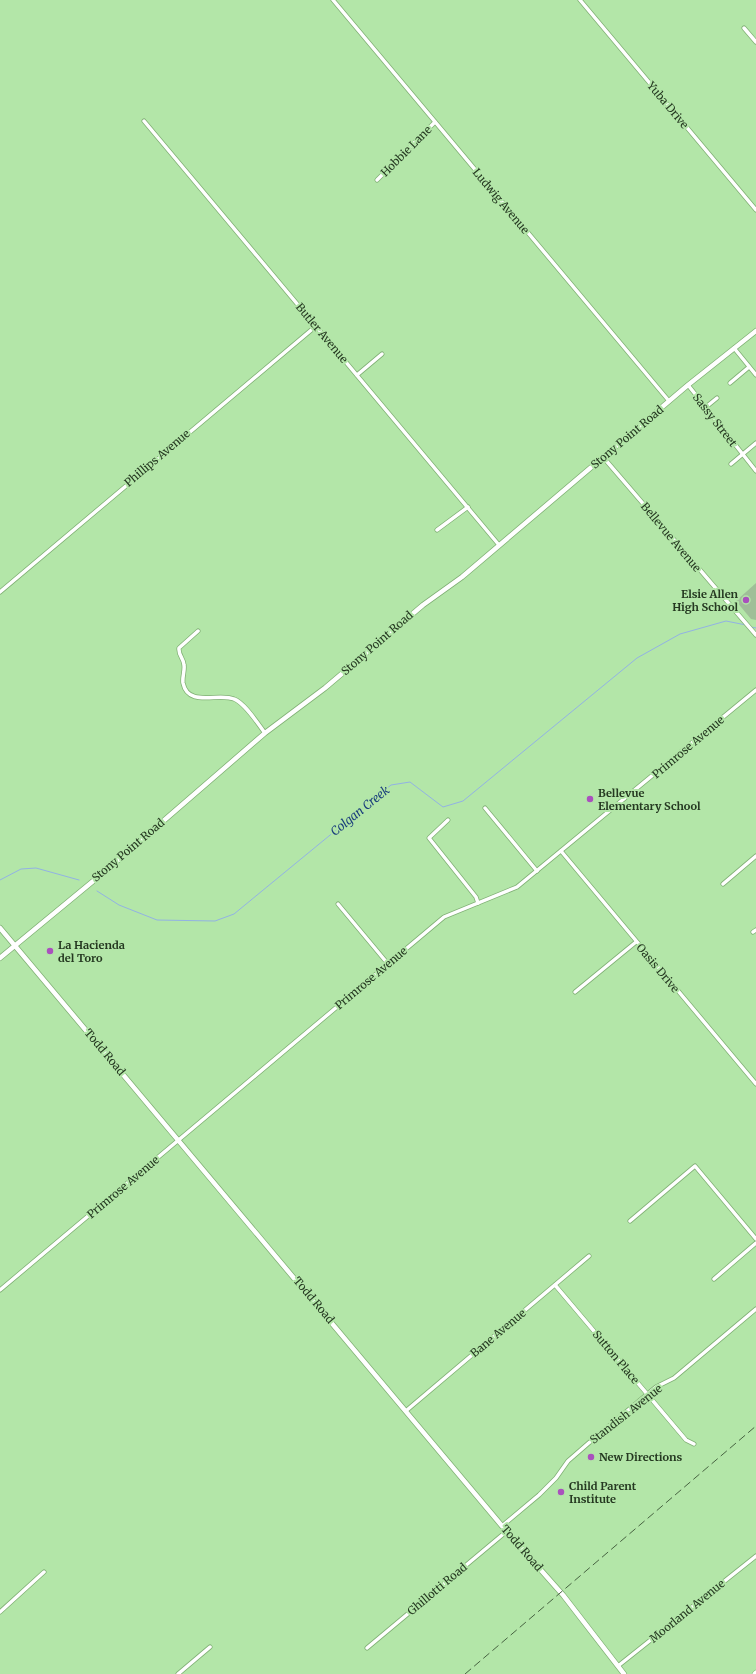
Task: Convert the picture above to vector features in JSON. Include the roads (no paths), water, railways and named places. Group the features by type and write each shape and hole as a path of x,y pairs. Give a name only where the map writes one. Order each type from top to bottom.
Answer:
{"main road":[{"name":"Stony Point Road","path":"0,958 109,868 265,733 325,688 423,605 462,577 688,385 756,330"},
{"name":"Todd Road","path":"0,928 407,1410 502,1526 563,1595 624,1674"}],"street":[{"name":"Ludwig Avenue","path":"334,0 669,401"},
{"name":"Yuba Drive","path":"580,0 756,210"},
{"path":"744,28 755,39"},
{"name":"Butler Avenue","path":"144,121 500,545"},
{"name":"Hobbie Lane","path":"376,180 435,122"},
{"name":"Phillips Avenue","path":"0,592 100,506 316,326"},
{"path":"734,348 756,375"},
{"path":"357,375 382,354"},
{"path":"730,383 749,367"},
{"name":"Sassy Street","path":"688,385 756,471"},
{"path":"706,407 717,398"},
{"path":"731,464 756,443"},
{"name":"Bellevue Avenue","path":"603,457 754,634"},
{"path":"437,530 468,507"},
{"path":"198,631 178,648 184,666 182,677 184,688 191,696 197,698 224,697 238,701 265,733"},
{"name":"Primrose Avenue","path":"0,1290 444,917 517,887 756,690"},
{"path":"485,808 537,871"},
{"path":"448,820 429,838 476,897 478,903"},
{"name":"Oasis Drive","path":"561,851 756,1084"},
{"path":"722,884 756,856"},
{"path":"338,904 388,964"},
{"path":"575,992 636,942"},
{"path":"630,1221 695,1166 756,1239"},
{"path":"714,1279 756,1243"},
{"name":"Bane Avenue","path":"407,1410 590,1256"},
{"name":"Sutton Place","path":"555,1285 686,1440 694,1444"},
{"name":"Standish Avenue","path":"502,1526 539,1495 556,1478 568,1461 647,1394 656,1387 674,1378 756,1309"},
{"name":"Ghillotti Road","path":"367,1648 507,1531"},
{"name":"Moorland Avenue","path":"618,1666 756,1556"},
{"path":"0,1612 44,1572"},
{"path":"178,1674 210,1647"}],"waterway":[{"name":"Colgan Creek","path":"97,891 119,905 157,920 215,921 234,914 391,785 410,782 443,807 463,801 637,658 680,634 726,621 746,625"},
{"name":"Colgan Creek","path":"751,627 756,628"},
{"name":"Colgan Creek","path":"0,880 21,869 36,868 79,880"}],"railway":[{"path":"465,1674 756,1426"}],"place":[{"name":"Elsie Allen High School","path":"746,600"},
{"name":"Bellevue Elementary School","path":"590,799"},
{"name":"La Hacienda del Toro","path":"50,951"},
{"name":"New Directions","path":"591,1457"},
{"name":"Child Parent Institute","path":"561,1492"}]}
